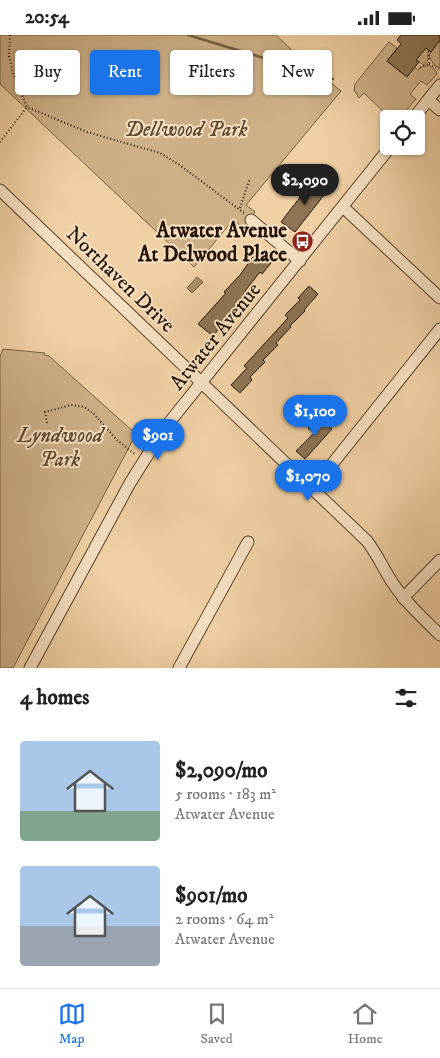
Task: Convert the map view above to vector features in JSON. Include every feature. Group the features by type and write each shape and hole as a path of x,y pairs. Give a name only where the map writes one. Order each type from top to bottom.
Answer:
{"street":[{"path":"420,110 440,85"},
{"path":"428,100 440,110"},
{"name":"Atwater Avenue","path":"30,668 143,461 164,429 385,155"},
{"name":"Northaven Drive","path":"0,190 367,541 378,555 391,581 403,598 440,635"},
{"path":"343,207 440,298"},
{"path":"251,219 300,261"},
{"path":"313,488 440,329"},
{"path":"179,668 248,542"},
{"path":"403,598 440,560"}],"path":[{"path":"10,35 9,56 13,73 27,107 87,131 160,153 251,219"},
{"path":"429,51 429,64"},
{"path":"420,67 429,64 440,70"},
{"path":"0,143 27,107"},
{"path":"239,209 250,178"},
{"path":"65,403 66,407"},
{"path":"47,423 45,412 71,405 84,407 93,413 116,440 143,461"}],"green space":[{"name":"Dellwood Park","path":"0,35 276,35 292,50 263,50 263,95 332,95 332,84 341,91 246,205 255,212 244,228 233,220 194,267 0,84"},
{"path":"440,40 440,68 434,65 429,56"},
{"path":"389,42 397,48 387,61 407,77 414,67 418,70 429,65 437,74 427,85 421,81 410,94 416,99 407,110 382,110 364,93 359,98 354,90 355,84"},
{"path":"426,48 428,49 428,60 424,65 416,60"},
{"name":"Lyndwood Park","path":"3,349 45,353 44,355 49,356 136,434 13,668 0,668 0,357"}],"shaded area":[{"path":"197,277 203,282 192,293 187,288"}],"building":[{"path":"401,35 440,35 440,40 431,52 426,48 416,60 419,62 407,77 387,61 401,44 397,40"},
{"path":"314,179 328,190 295,232 281,222"},
{"path":"257,251 271,263 262,274 260,272 245,291 248,294 213,336 198,324 226,293 224,292 240,275"},
{"path":"309,286 318,294 276,343 278,345 263,360 265,362 250,377 252,380 240,393 231,385 247,368 244,366 288,318 285,315 300,300 298,298"},
{"path":"320,417 332,429 305,459 296,451 314,433 308,428"}],"waterway":[{"path":"188,35 333,79"}],"place":[{"name":"Atwater Avenue At Delwood Place","path":"303,242"}]}
